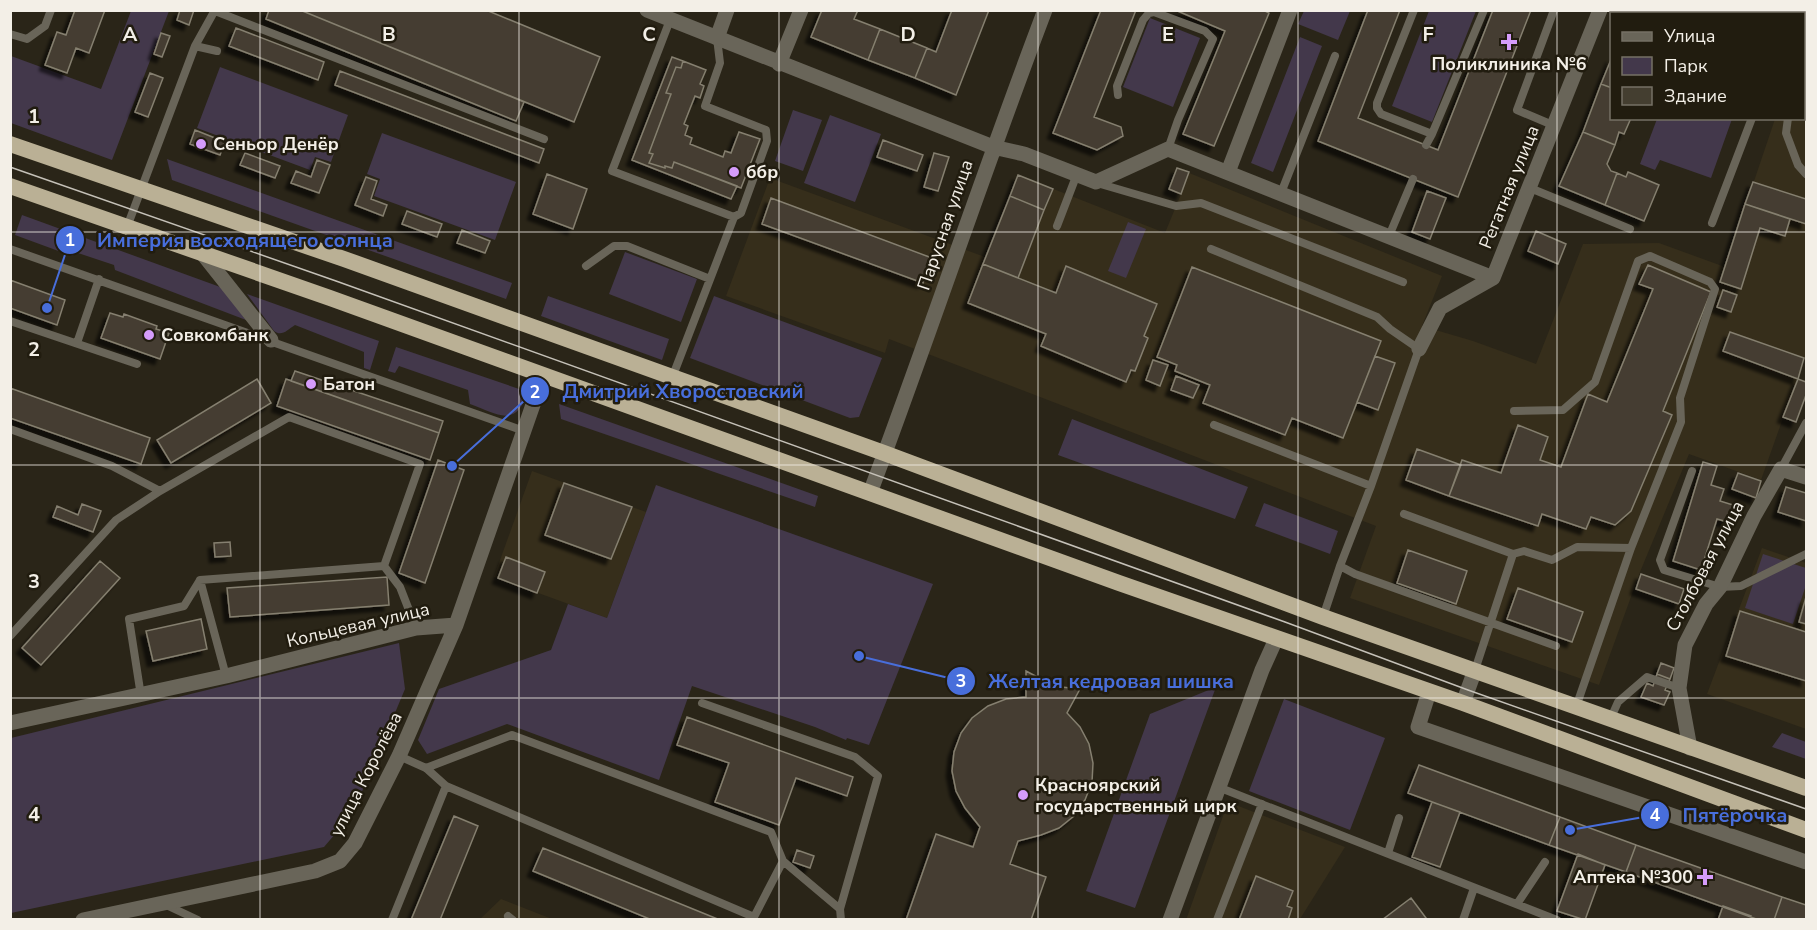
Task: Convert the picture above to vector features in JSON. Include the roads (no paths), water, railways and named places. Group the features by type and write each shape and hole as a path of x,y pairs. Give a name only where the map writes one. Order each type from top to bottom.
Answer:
{"highway":[{"path":"10,144 322,252 884,453 1323,617 1806,788"},
{"path":"10,186 1276,639 1463,703 1806,830"}],"street":[{"path":"647,10 993,147 1024,154 1096,182 1168,149 1389,236 1419,241 1493,278"},
{"path":"717,38 727,10"},
{"path":"779,64 801,10"},
{"name":"Парусная улица","path":"870,493 993,147 1045,10"},
{"path":"1228,172 1290,10"},
{"name":"Регатная улица","path":"1419,349 1440,308 1493,278 1600,10"},
{"path":"203,254 271,340"},
{"name":"Кольцевая улица","path":"10,723 141,696 416,628 456,625 543,376"},
{"path":"1781,469 1806,477"},
{"name":"Столбовая улица","path":"1690,748 1679,688 1685,645 1706,604 1720,587 1754,516 1781,469"},
{"name":"улица Королёва","path":"83,920 315,871 340,861 355,843 399,756 456,625"},
{"path":"1170,920 1262,670 1276,639"},
{"path":"1463,703 1475,670"},
{"path":"1429,692 1418,727 1806,862"}],"lane":[{"path":"10,34 27,39 45,26 51,10"},
{"path":"1414,10 1377,108 1381,114 1432,134"},
{"path":"1426,146 1484,10"},
{"path":"1554,10 1516,110 1555,126"},
{"path":"127,227 195,46 215,11 544,139"},
{"path":"1118,95 1116,86 1143,20 1149,13 1154,12 1205,32 1213,39 1168,149"},
{"path":"670,20 612,171 734,217"},
{"path":"671,378 734,217 741,213 767,141 766,130 705,106 720,63 717,38"},
{"path":"195,46 217,51"},
{"path":"1281,193 1335,56"},
{"path":"1712,223 1751,120"},
{"path":"1788,120 1786,133 1798,165 1806,174"},
{"path":"1057,226 1077,174"},
{"path":"1389,236 1413,179"},
{"path":"1096,182 1176,206 1201,203 1403,282"},
{"path":"1530,188 1630,229"},
{"path":"586,266 614,246 627,246 710,279"},
{"path":"10,249 524,431"},
{"path":"1211,249 1377,316 1389,328 1419,349 1323,617"},
{"path":"1514,411 1563,410 1595,382 1638,261 1650,256 1710,282 1715,289 1680,398 1681,422 1631,548 1576,707"},
{"path":"77,343 99,279"},
{"path":"11,323 137,364"},
{"path":"10,636 116,520 160,491 289,417 420,464 384,566"},
{"path":"1214,424 1371,486"},
{"path":"1781,469 1806,425"},
{"path":"10,429 112,466 160,491"},
{"path":"1692,471 1660,560 1664,570 1720,587 1741,586 1806,554"},
{"path":"1404,514 1513,554 1524,551 1552,560 1577,547 1631,548"},
{"path":"1475,670 1513,554"},
{"path":"200,580 384,566"},
{"path":"384,566 400,586 416,628"},
{"path":"1340,566 1355,574 1556,646"},
{"path":"200,580 226,676"},
{"path":"141,696 129,619 184,606 200,580"},
{"path":"1610,720 1618,702 1647,677 1679,688"},
{"path":"702,703 855,757 878,777 840,909 841,920"},
{"path":"426,768 512,735 771,832 783,861 840,909"},
{"path":"399,756 426,768 446,786 754,917 783,861"},
{"path":"392,920 446,786"},
{"path":"1218,787 1557,920"},
{"path":"1217,920 1262,804"},
{"path":"1388,853 1399,818"},
{"path":"1517,904 1545,862"},
{"path":"1463,920 1474,888"},
{"path":"161,902 198,920"}],"tram line":[{"path":"10,167 336,281 1468,690 1806,809"}],"place":[{"name":"Поликлиника №6","path":"1509,42"},
{"name":"Сеньор Денёр","path":"201,144"},
{"name":"ббр","path":"734,172"},
{"name":"Империя восходящего солнца","path":"47,308"},
{"name":"Совкомбанк","path":"149,335"},
{"name":"Батон","path":"311,384"},
{"name":"Дмитрий Хворостовский","path":"452,466"},
{"name":"Желтая кедровая шишка","path":"859,656"},
{"name":"Красноярский государственный цирк","path":"1023,795"},
{"name":"Пятёрочка","path":"1570,830"},
{"name":"Аптека №300","path":"1705,877"}]}
